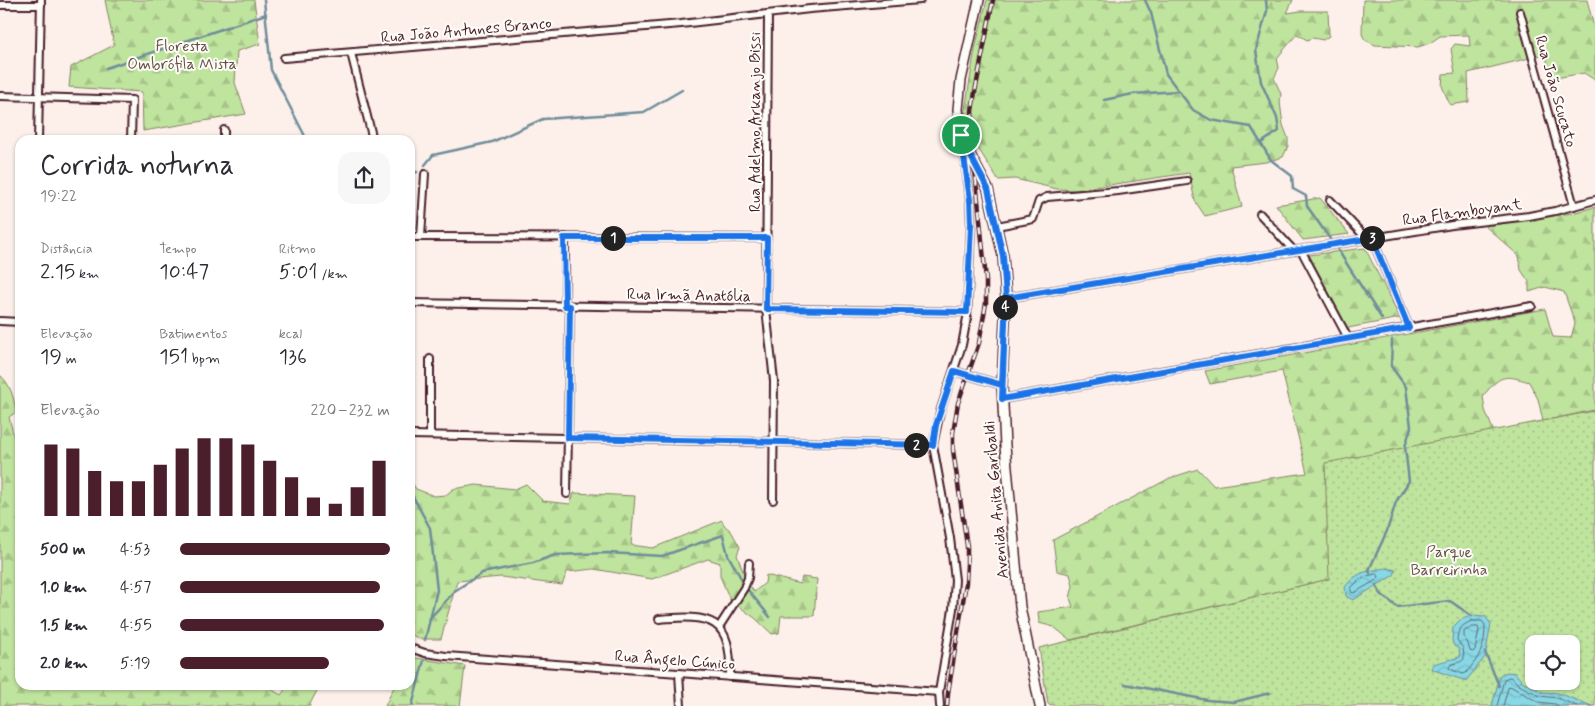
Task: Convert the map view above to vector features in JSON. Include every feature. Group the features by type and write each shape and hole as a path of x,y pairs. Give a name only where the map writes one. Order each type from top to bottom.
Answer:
{"main road":[{"name":"Avenida Anita Garibaldi","path":"979,0 958,110 961,135 988,189 1003,256 1006,298 1002,385 1005,446 1018,589 1024,632 1036,679 1040,706"}],"street":[{"path":"809,0 810,9"},
{"name":"Rua João Antunes Branco","path":"284,58 681,24 810,9 920,0"},
{"path":"0,5 41,2 38,135"},
{"name":"Rua João Scucato","path":"1520,12 1574,206"},
{"name":"Rua Adelmo Arkanjo Bissi","path":"768,14 766,309 774,381 773,500"},
{"path":"352,53 372,135"},
{"path":"0,96 132,100 131,135"},
{"path":"224,130 224,135"},
{"path":"940,706 939,692 953,609 955,580 950,538 933,445 936,425 963,340 967,312 971,225 970,200 961,135"},
{"path":"421,237 425,174"},
{"path":"997,226 1033,219 1039,201 1047,197 1118,191 1187,181"},
{"path":"1330,200 1369,238 1409,328"},
{"name":"Rua Flamboyant","path":"1006,298 1462,223 1529,216 1595,200"},
{"path":"1260,214 1294,251"},
{"path":"415,237 767,238"},
{"path":"564,238 567,306 567,494"},
{"path":"1302,250 1348,338"},
{"name":"Rua Irmã Anatólia","path":"415,303 967,312"},
{"path":"1002,399 1532,306"},
{"path":"0,321 15,322"},
{"path":"430,359 430,435"},
{"path":"954,371 1002,385"},
{"path":"415,435 933,445"},
{"path":"719,627 744,588 748,578 749,562"},
{"path":"659,619 692,616 710,621 719,627 727,643 730,658 730,676"},
{"name":"Rua Ângelo Cúnico","path":"415,650 446,656 939,692"},
{"path":"679,673 682,706"}],"green space":[{"name":"Floresta Ombrófila Mista","path":"105,0 254,0 260,44 237,51 235,83 246,114 143,131 142,92 69,87 71,67 114,45"},
{"path":"987,0 1293,0 1287,13 1328,11 1329,36 1323,40 1313,38 1307,40 1297,34 1277,58 1279,68 1274,78 1281,94 1280,102 1283,125 1288,138 1288,146 1283,157 1266,162 1231,166 1242,207 1205,216 1195,201 1189,173 1075,190 1057,189 1015,179 998,180 968,132 965,110 975,49"},
{"path":"1363,0 1587,0 1595,31 1595,80 1584,73 1550,79 1546,54 1468,73 1469,102 1450,105 1442,86 1443,74 1455,73 1451,49 1455,44 1470,46 1469,35 1440,36 1430,43 1418,47 1375,45 1365,40 1362,34"},
{"path":"1320,198 1349,234 1303,240 1276,205"},
{"path":"1595,207 1595,411 1543,421 1538,399 1529,382 1508,377 1503,378 1498,380 1483,396 1485,410 1493,430 1330,579 1070,640 1054,627 1039,623 1038,612 1073,607 1070,598 1073,586 1070,574 1057,571 1053,540 1170,478 1198,469 1214,486 1307,473 1282,371 1210,384 1205,371 1545,309 1553,337 1571,338 1575,323 1564,292 1545,287 1529,292 1529,282 1521,270 1519,256 1485,226 1572,213"},
{"path":"1365,248 1400,318 1348,328 1309,255"},
{"path":"0,375 9,387 15,407 15,413 9,417 15,441 15,690 272,690 281,695 284,690 317,690 310,706 0,706"},
{"name":"Parque Barreirinha","path":"1594,411 1595,706 1059,706 1048,704 1039,648 1329,579 1325,463"},
{"path":"526,484 543,501 570,504 574,493 635,496 631,545 653,548 722,520 740,547 737,555 745,577 754,592 765,583 766,575 800,584 802,577 817,579 814,616 781,616 779,633 772,634 755,618 730,600 720,576 720,563 708,559 652,579 594,569 567,572 562,585 501,577 457,581 441,639 420,639 415,636 415,488 434,496 446,495 453,489 476,485 515,489"},
{"path":"415,658 465,666 460,706 385,706 393,690 415,690"}],"water":[{"path":"1386,568 1396,570 1394,575 1353,600 1346,596 1345,587 1358,575"},
{"path":"1472,615 1485,616 1491,624 1485,657 1466,681 1431,669 1433,664 1460,657 1459,649 1454,646 1452,640 1453,627 1460,620"},
{"path":"1507,672 1515,673 1525,683 1525,690 1558,693 1592,706 1492,706 1500,675"}],"waterway":[{"path":"264,0 271,70 304,135"},
{"path":"1145,0 1151,13 1166,74 1193,110 1211,120 1251,127 1271,160 1292,176 1293,189 1306,196 1307,206 1330,239"},
{"path":"1261,143 1279,131 1277,118 1261,82 1256,50 1267,11 1266,0"},
{"path":"106,68 266,14"},
{"path":"425,165 433,155 492,142 543,119 644,112 682,90"},
{"path":"1104,100 1133,94 1178,91"},
{"path":"1338,250 1382,319"},
{"path":"1370,573 1369,570 1387,531 1396,502 1409,481 1405,447 1411,427 1406,387 1391,366 1392,340"},
{"path":"415,500 430,528 437,590 425,640"},
{"path":"429,619 456,590 482,573 533,563 555,555 608,553 662,556 723,535 728,555 742,580"},
{"path":"1376,585 1381,594 1397,607 1450,601 1472,616"},
{"path":"748,590 770,617"},
{"path":"1485,652 1499,686"},
{"path":"412,706 424,660"},
{"path":"1125,684 1207,700 1234,702 1270,693"}],"railway":[{"path":"947,706 966,583 967,564 967,546 953,450 953,433 958,403 979,343 986,303 986,280 974,160 972,111 993,0"}],"route":[{"path":"961,135 970,200 971,225 967,312 766,309 767,238 564,238 565,306 570,306 568,438 933,445 936,425 954,371 1002,385 1006,298 1372,238 1409,328 1002,399 1006,298 1003,256 988,189 961,135"}]}
